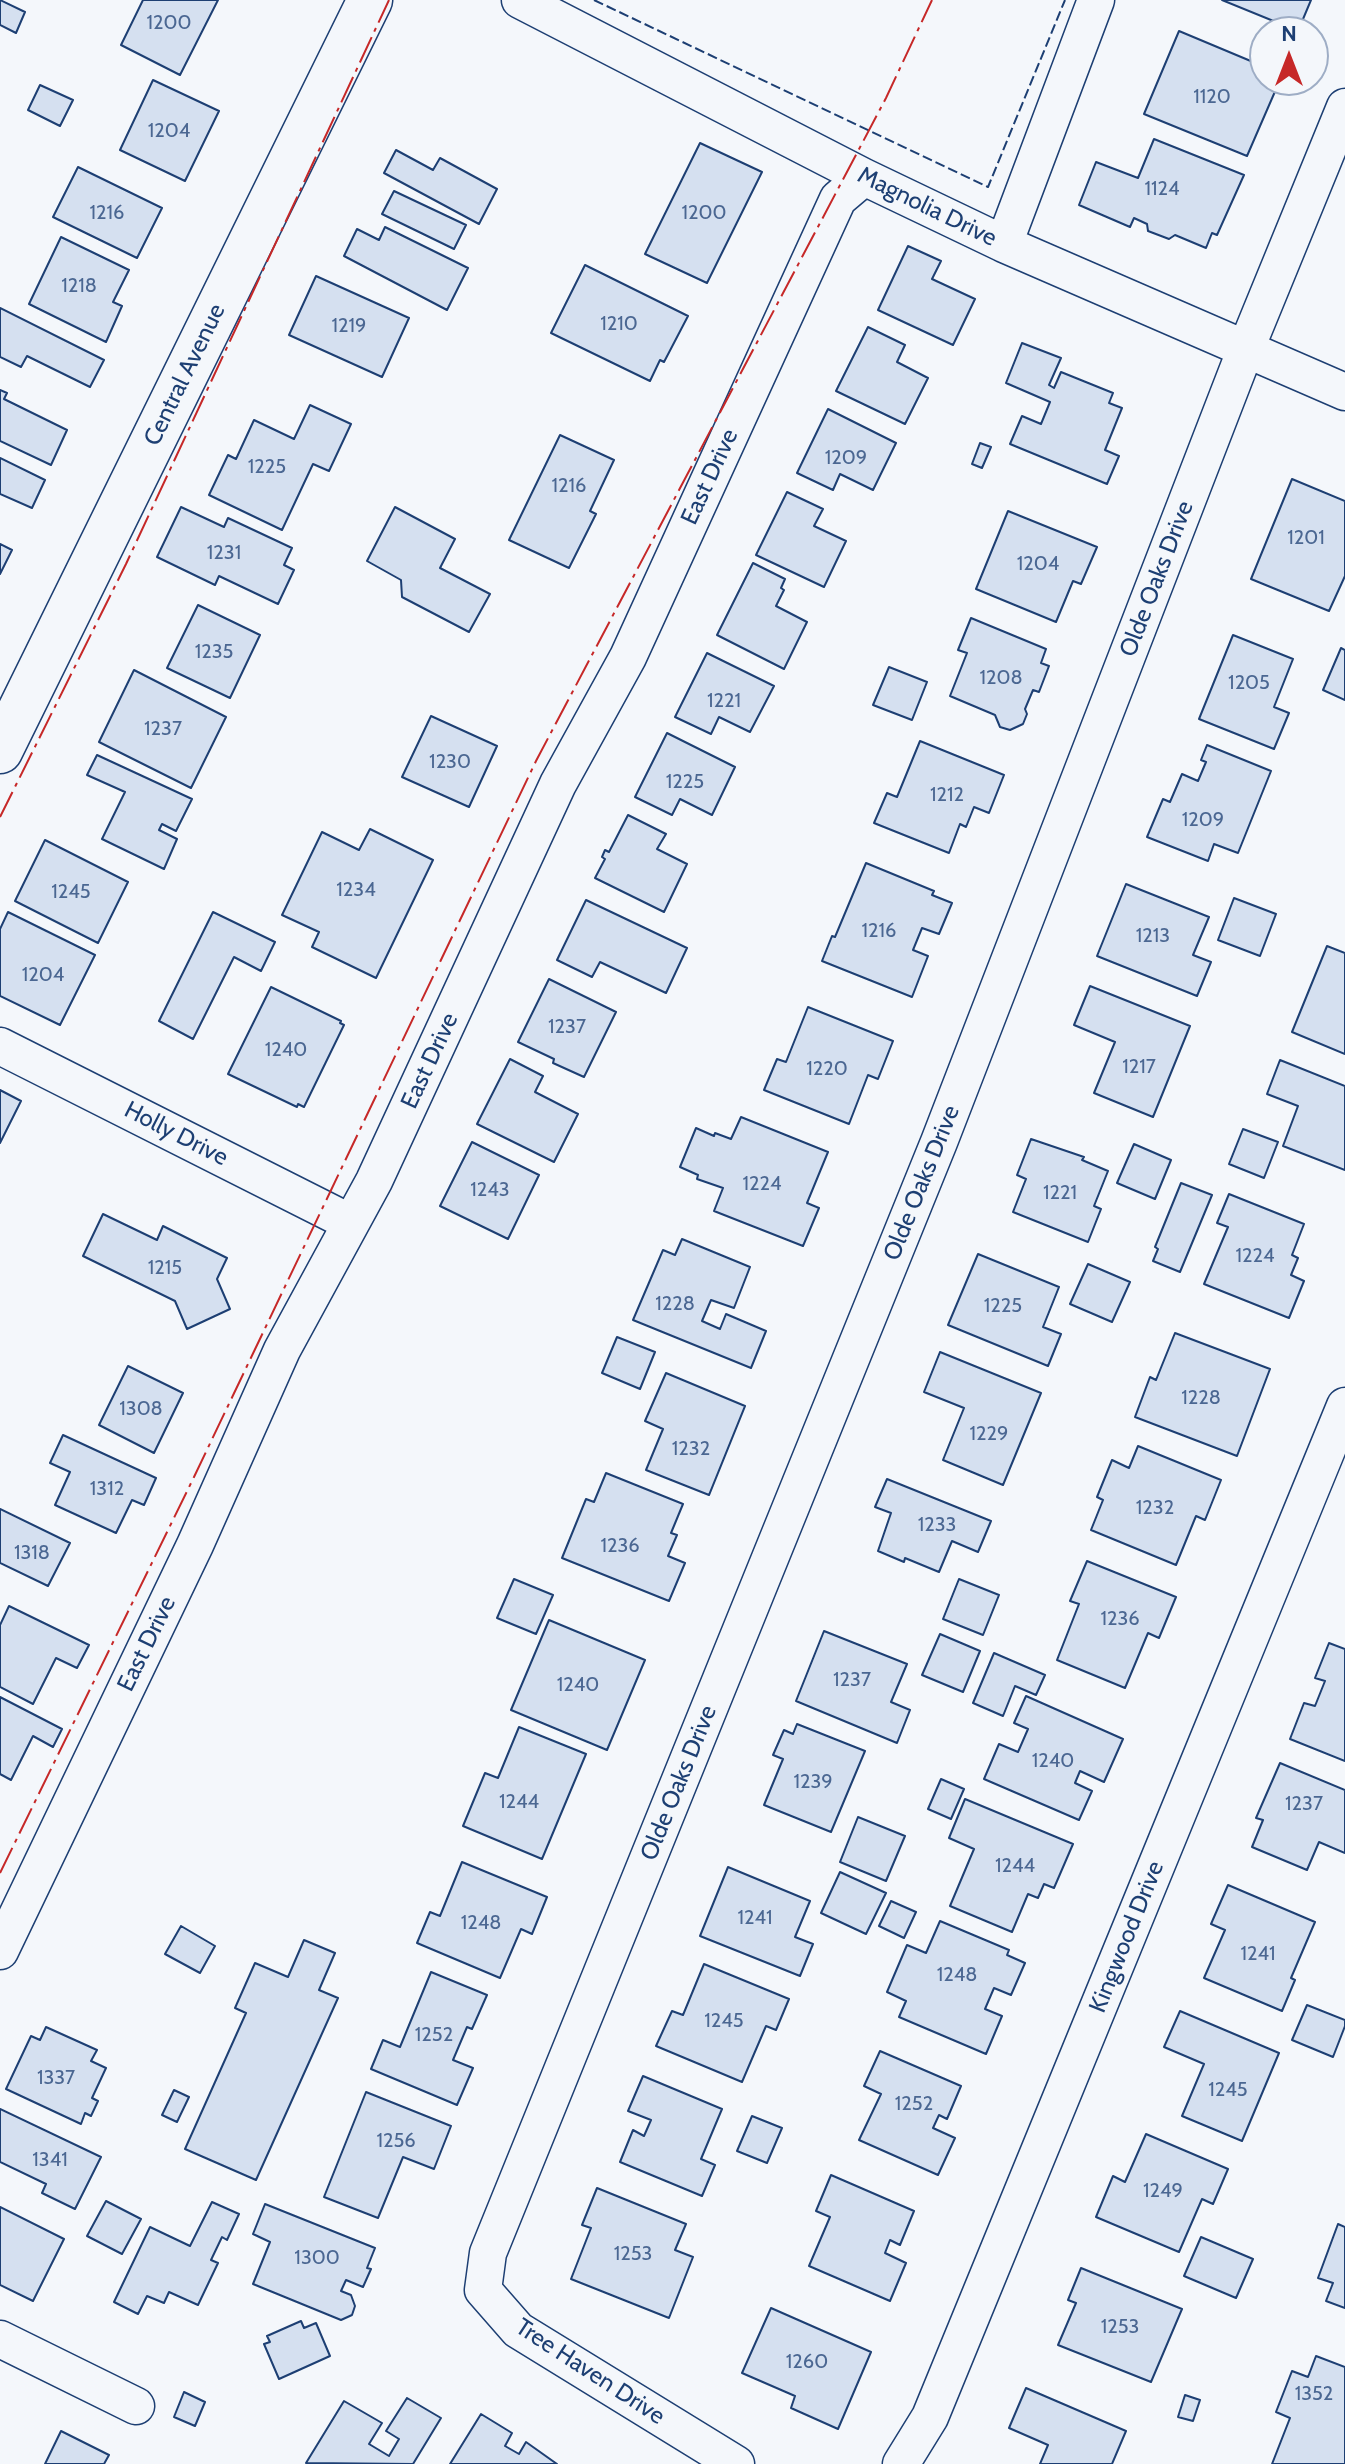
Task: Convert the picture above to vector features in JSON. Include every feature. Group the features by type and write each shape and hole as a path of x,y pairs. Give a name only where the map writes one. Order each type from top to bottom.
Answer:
{"street":[{"name":"Central Avenue","path":"0,751 370,0"},
{"name":"Magnolia Drive","path":"520,0 864,177 1004,244 1345,392"},
{"path":"1004,244 1096,0"},
{"name":"Olde Oaks Drive","path":"488,2253 939,1142 1245,351 1345,107"},
{"name":"East Drive","path":"0,1951 195,1545 282,1350 374,1181 558,784 628,657 838,199 864,177"},
{"name":"Holly Drive","path":"0,1046 351,1223"},
{"name":"Kingwood Drive","path":"901,2464 930,2417 1345,1406"},
{"name":"Tree Haven Drive","path":"488,2253 483,2290 518,2330 736,2464"},
{"path":"0,2339 136,2406"}],"building":[{"path":"0,0 25,12 16,33 0,25"},
{"path":"143,0 218,0 180,75 121,45"},
{"path":"1222,0 1311,0 1304,16 1261,16"},
{"path":"1179,31 1249,60 1249,96 1273,96 1247,156 1144,114"},
{"path":"153,80 219,111 185,181 120,150"},
{"path":"40,85 73,100 60,126 28,110"},
{"path":"1154,139 1244,175 1217,235 1212,233 1206,248 1175,235 1169,239 1148,231 1147,224 1134,218 1130,227 1079,205 1096,162 1138,178"},
{"path":"700,143 762,172 707,283 645,254"},
{"path":"396,150 433,170 440,158 497,189 479,224 384,173"},
{"path":"78,167 162,208 137,258 53,217"},
{"path":"394,191 466,225 454,249 382,214"},
{"path":"385,227 468,268 447,310 344,256 357,229 379,240"},
{"path":"61,237 129,270 113,302 122,306 106,342 29,304"},
{"path":"908,246 941,261 932,279 975,299 953,345 878,310"},
{"path":"585,265 688,316 664,362 660,360 650,381 551,333"},
{"path":"316,276 409,318 382,377 289,335"},
{"path":"0,308 104,360 90,387 27,356 21,367 0,357"},
{"path":"868,327 905,345 897,362 928,378 905,424 836,391"},
{"path":"1022,343 1061,358 1049,385 1054,388 1061,372 1113,393 1109,403 1122,408 1105,450 1119,456 1107,484 1010,444 1022,416 1041,424 1050,402 1006,383"},
{"path":"0,390 7,393 4,399 67,430 51,465 0,441"},
{"path":"310,405 351,424 329,471 313,464 282,530 209,495 228,455 236,459 254,420 294,439"},
{"path":"828,409 896,443 873,490 840,474 833,490 797,473"},
{"path":"560,435 614,460 590,511 596,514 569,568 509,540"},
{"path":"980,443 991,447 982,468 972,464"},
{"path":"0,458 45,480 32,508 0,494"},
{"path":"1292,479 1345,501 1345,576 1329,611 1251,579"},
{"path":"787,492 823,509 814,526 846,541 824,587 756,555"},
{"path":"181,507 224,527 228,518 292,548 284,565 294,570 278,604 219,576 215,585 157,557"},
{"path":"395,507 455,539 440,568 490,594 469,632 402,597 401,580 367,561"},
{"path":"1008,511 1097,547 1081,584 1073,581 1056,622 976,589"},
{"path":"0,544 12,550 0,574"},
{"path":"753,563 785,579 781,588 784,590 776,606 807,622 784,669 717,635"},
{"path":"198,605 260,635 230,698 167,668"},
{"path":"971,618 1046,649 1041,663 1049,666 1039,692 1033,690 1023,724 1010,730 1000,727 995,715 950,696 967,653 958,650"},
{"path":"1233,635 1293,659 1274,707 1289,713 1274,749 1199,719"},
{"path":"1341,648 1345,650 1345,700 1323,690"},
{"path":"707,653 774,686 750,732 719,717 711,734 675,717"},
{"path":"889,667 927,682 912,720 873,705"},
{"path":"134,670 226,717 191,788 99,742"},
{"path":"431,716 497,746 469,807 402,777"},
{"path":"667,733 735,767 712,815 680,799 672,815 635,797"},
{"path":"920,741 1004,775 989,813 974,807 966,827 960,824 949,853 874,823 887,793 897,797"},
{"path":"1207,745 1271,771 1238,853 1214,844 1208,861 1147,837 1163,799 1170,802 1182,774 1198,781 1206,762 1201,760"},
{"path":"97,755 192,799 176,831 162,824 159,830 177,839 164,869 102,839 125,792 87,775"},
{"path":"628,815 666,834 657,849 687,864 664,912 595,878 605,859 602,857 605,850 609,852"},
{"path":"370,829 433,860 376,978 312,947 319,932 282,915 322,832 359,850"},
{"path":"45,840 128,882 98,943 15,901"},
{"path":"866,863 934,891 932,895 952,903 939,934 922,928 913,950 928,956 912,997 822,961"},
{"path":"1126,884 1209,917 1193,955 1211,962 1197,996 1097,956"},
{"path":"1234,898 1276,914 1260,956 1218,940"},
{"path":"586,900 687,948 666,993 600,962 592,977 557,960"},
{"path":"8,912 95,955 60,1025 0,996 0,929"},
{"path":"213,912 275,942 261,971 234,957 193,1039 159,1021"},
{"path":"1327,946 1345,953 1345,1054 1292,1032"},
{"path":"549,979 616,1012 584,1077 518,1042"},
{"path":"1090,986 1190,1026 1153,1117 1094,1093 1115,1042 1074,1025"},
{"path":"271,987 344,1025 304,1107 298,1104 297,1107 228,1074"},
{"path":"808,1007 893,1041 878,1079 868,1075 849,1124 764,1090 777,1059 786,1062"},
{"path":"510,1059 543,1076 535,1092 578,1114 554,1162 477,1124"},
{"path":"1280,1060 1345,1086 1345,1170 1283,1146 1298,1106 1267,1094"},
{"path":"0,1090 21,1101 0,1143"},
{"path":"741,1117 828,1152 807,1203 819,1208 803,1246 714,1211 723,1188 697,1179 698,1175 680,1167 696,1128 731,1139"},
{"path":"1243,1129 1278,1142 1264,1178 1229,1164"},
{"path":"1031,1139 1084,1157 1082,1160 1108,1171 1094,1206 1101,1209 1088,1242 1013,1212 1026,1179 1017,1175"},
{"path":"472,1142 539,1175 508,1239 440,1206"},
{"path":"1134,1144 1171,1160 1155,1199 1117,1183"},
{"path":"1181,1183 1212,1195 1180,1272 1153,1261 1158,1249 1155,1247"},
{"path":"1229,1194 1304,1224 1292,1255 1298,1258 1291,1275 1304,1281 1289,1318 1204,1284 1228,1227 1217,1223"},
{"path":"103,1214 157,1240 163,1226 227,1258 217,1279 230,1309 187,1329 175,1301 83,1256"},
{"path":"682,1239 750,1267 734,1308 711,1300 702,1321 720,1329 726,1314 766,1331 751,1368 633,1320 663,1250 675,1255"},
{"path":"978,1254 1059,1287 1043,1327 1061,1334 1048,1366 948,1325"},
{"path":"1088,1264 1130,1282 1112,1322 1070,1304"},
{"path":"1175,1333 1270,1369 1237,1456 1135,1417 1150,1377 1156,1380"},
{"path":"617,1337 655,1352 640,1389 602,1373"},
{"path":"940,1352 1041,1393 1003,1485 943,1460 964,1408 924,1392"},
{"path":"128,1366 183,1393 154,1453 99,1425"},
{"path":"666,1373 745,1406 709,1495 646,1470 663,1429 645,1421"},
{"path":"63,1435 156,1478 144,1505 132,1500 116,1533 55,1505 70,1472 50,1463"},
{"path":"1138,1446 1221,1480 1205,1520 1196,1516 1176,1565 1091,1530 1103,1500 1097,1497 1112,1460 1129,1468"},
{"path":"606,1473 683,1504 671,1533 677,1535 668,1556 685,1563 669,1601 562,1558 586,1499 594,1502"},
{"path":"887,1479 991,1521 978,1552 952,1541 939,1572 878,1551 891,1513 875,1507"},
{"path":"0,1509 70,1543 48,1586 0,1563"},
{"path":"1087,1561 1176,1597 1159,1638 1148,1633 1125,1688 1057,1660 1079,1604 1070,1601"},
{"path":"514,1579 553,1595 536,1634 497,1618"},
{"path":"959,1579 999,1595 983,1635 943,1619"},
{"path":"9,1606 89,1645 77,1668 56,1658 33,1704 0,1687 0,1625"},
{"path":"549,1620 645,1660 607,1750 511,1710"},
{"path":"824,1631 907,1664 891,1702 910,1710 897,1743 796,1701"},
{"path":"940,1634 980,1651 963,1692 922,1675"},
{"path":"1329,1643 1345,1649 1345,1761 1290,1739 1304,1703 1315,1706 1325,1681 1315,1678"},
{"path":"994,1653 1045,1675 1036,1695 1015,1686 1003,1716 973,1703"},
{"path":"1026,1696 1123,1739 1104,1782 1080,1771 1075,1783 1092,1791 1079,1820 984,1779 999,1744 1018,1752 1028,1729 1014,1723"},
{"path":"0,1697 62,1729 53,1747 33,1736 11,1780 0,1774"},
{"path":"797,1724 865,1751 831,1832 764,1805 783,1759 773,1755 784,1730 793,1734"},
{"path":"519,1727 586,1754 542,1859 463,1826 485,1773 498,1778"},
{"path":"1280,1763 1345,1790 1345,1853 1319,1842 1307,1870 1252,1847 1263,1820 1256,1818"},
{"path":"941,1779 964,1789 951,1819 928,1809"},
{"path":"965,1799 1073,1844 1054,1888 1044,1884 1038,1898 1028,1894 1012,1932 950,1906 974,1849 949,1838"},
{"path":"858,1817 905,1836 886,1881 840,1862"},
{"path":"462,1862 547,1897 532,1934 521,1929 500,1978 417,1943 430,1912 440,1916"},
{"path":"728,1867 810,1901 795,1937 813,1944 800,1976 700,1936"},
{"path":"840,1872 886,1893 866,1934 821,1913"},
{"path":"1228,1885 1315,1922 1291,1978 1295,1980 1282,2011 1204,1978 1225,1930 1211,1924"},
{"path":"891,1901 916,1912 904,1938 879,1926"},
{"path":"940,1921 1009,1950 1007,1955 1025,1963 1011,1995 994,1988 985,2009 1002,2016 986,2054 899,2017 906,2001 887,1992 907,1945 926,1953"},
{"path":"181,1926 215,1946 200,1973 165,1954"},
{"path":"304,1940 335,1953 319,1990 338,1998 256,2180 185,2149 246,2013 235,2008 255,1963 288,1977"},
{"path":"704,1964 789,1999 776,2030 766,2026 742,2082 656,2046 672,2011 683,2015"},
{"path":"431,1972 487,1995 472,2029 467,2027 453,2060 473,2068 457,2105 371,2069 383,2040 400,2047"},
{"path":"1307,2005 1345,2020 1333,2057 1292,2040"},
{"path":"1180,2011 1279,2053 1242,2141 1182,2116 1204,2064 1164,2047"},
{"path":"46,2027 97,2050 91,2061 106,2068 92,2098 98,2101 91,2116 85,2113 81,2124 6,2089 31,2036 40,2040"},
{"path":"880,2051 961,2086 947,2119 939,2115 933,2128 955,2138 938,2175 859,2140 881,2094 864,2086"},
{"path":"643,2076 722,2109 701,2159 715,2165 702,2196 620,2162 633,2130 644,2136 651,2120 628,2111"},
{"path":"174,2090 189,2097 177,2122 162,2115"},
{"path":"366,2092 451,2126 434,2169 403,2157 378,2218 324,2197"},
{"path":"0,2109 101,2157 75,2209 42,2193 46,2184 0,2162"},
{"path":"752,2116 782,2128 767,2163 737,2151"},
{"path":"1146,2134 1228,2169 1213,2204 1202,2199 1179,2252 1096,2217 1113,2176 1125,2182"},
{"path":"831,2175 914,2211 900,2245 890,2240 885,2253 906,2263 890,2301 809,2266 830,2217 816,2211"},
{"path":"597,2188 686,2224 675,2250 693,2257 669,2318 571,2279 591,2228 582,2225"},
{"path":"106,2201 141,2219 122,2254 87,2236"},
{"path":"212,2202 239,2214 227,2240 222,2237 211,2260 218,2263 198,2305 169,2292 164,2303 147,2296 138,2314 114,2302 150,2227 190,2246"},
{"path":"265,2204 375,2248 363,2287 346,2280 341,2291 351,2295 355,2306 352,2315 341,2320 253,2284 270,2242 253,2234"},
{"path":"0,2207 64,2239 33,2301 0,2285"},
{"path":"1338,2224 1345,2227 1345,2308 1326,2301 1333,2283 1318,2278"},
{"path":"1201,2237 1253,2259 1236,2298 1184,2276"},
{"path":"1081,2268 1182,2309 1151,2382 1058,2345 1076,2303 1068,2300"},
{"path":"771,2308 871,2352 838,2429 791,2408 795,2396 742,2373"},
{"path":"301,2321 304,2328 316,2323 330,2356 279,2379 264,2344 270,2342 267,2336"},
{"path":"1316,2356 1345,2367 1345,2464 1272,2464 1290,2418 1276,2412 1292,2371 1308,2377"},
{"path":"1026,2388 1126,2431 1112,2464 1040,2464 1048,2445 1009,2428"},
{"path":"184,2392 205,2402 195,2426 174,2417"},
{"path":"1185,2395 1200,2400 1193,2421 1178,2417"},
{"path":"407,2398 441,2418 413,2464 306,2463 344,2401 382,2423 369,2444 389,2456 399,2439 386,2431"},
{"path":"481,2414 512,2433 505,2446 519,2454 526,2442 557,2464 450,2464"},
{"path":"61,2431 109,2455 104,2464 45,2464"}],"fence":[{"path":"594,0 988,187 1065,0"}],"power":[{"path":"0,817 126,564 389,0"},
{"path":"0,1873 194,1477 536,761 886,98 932,0"}]}
